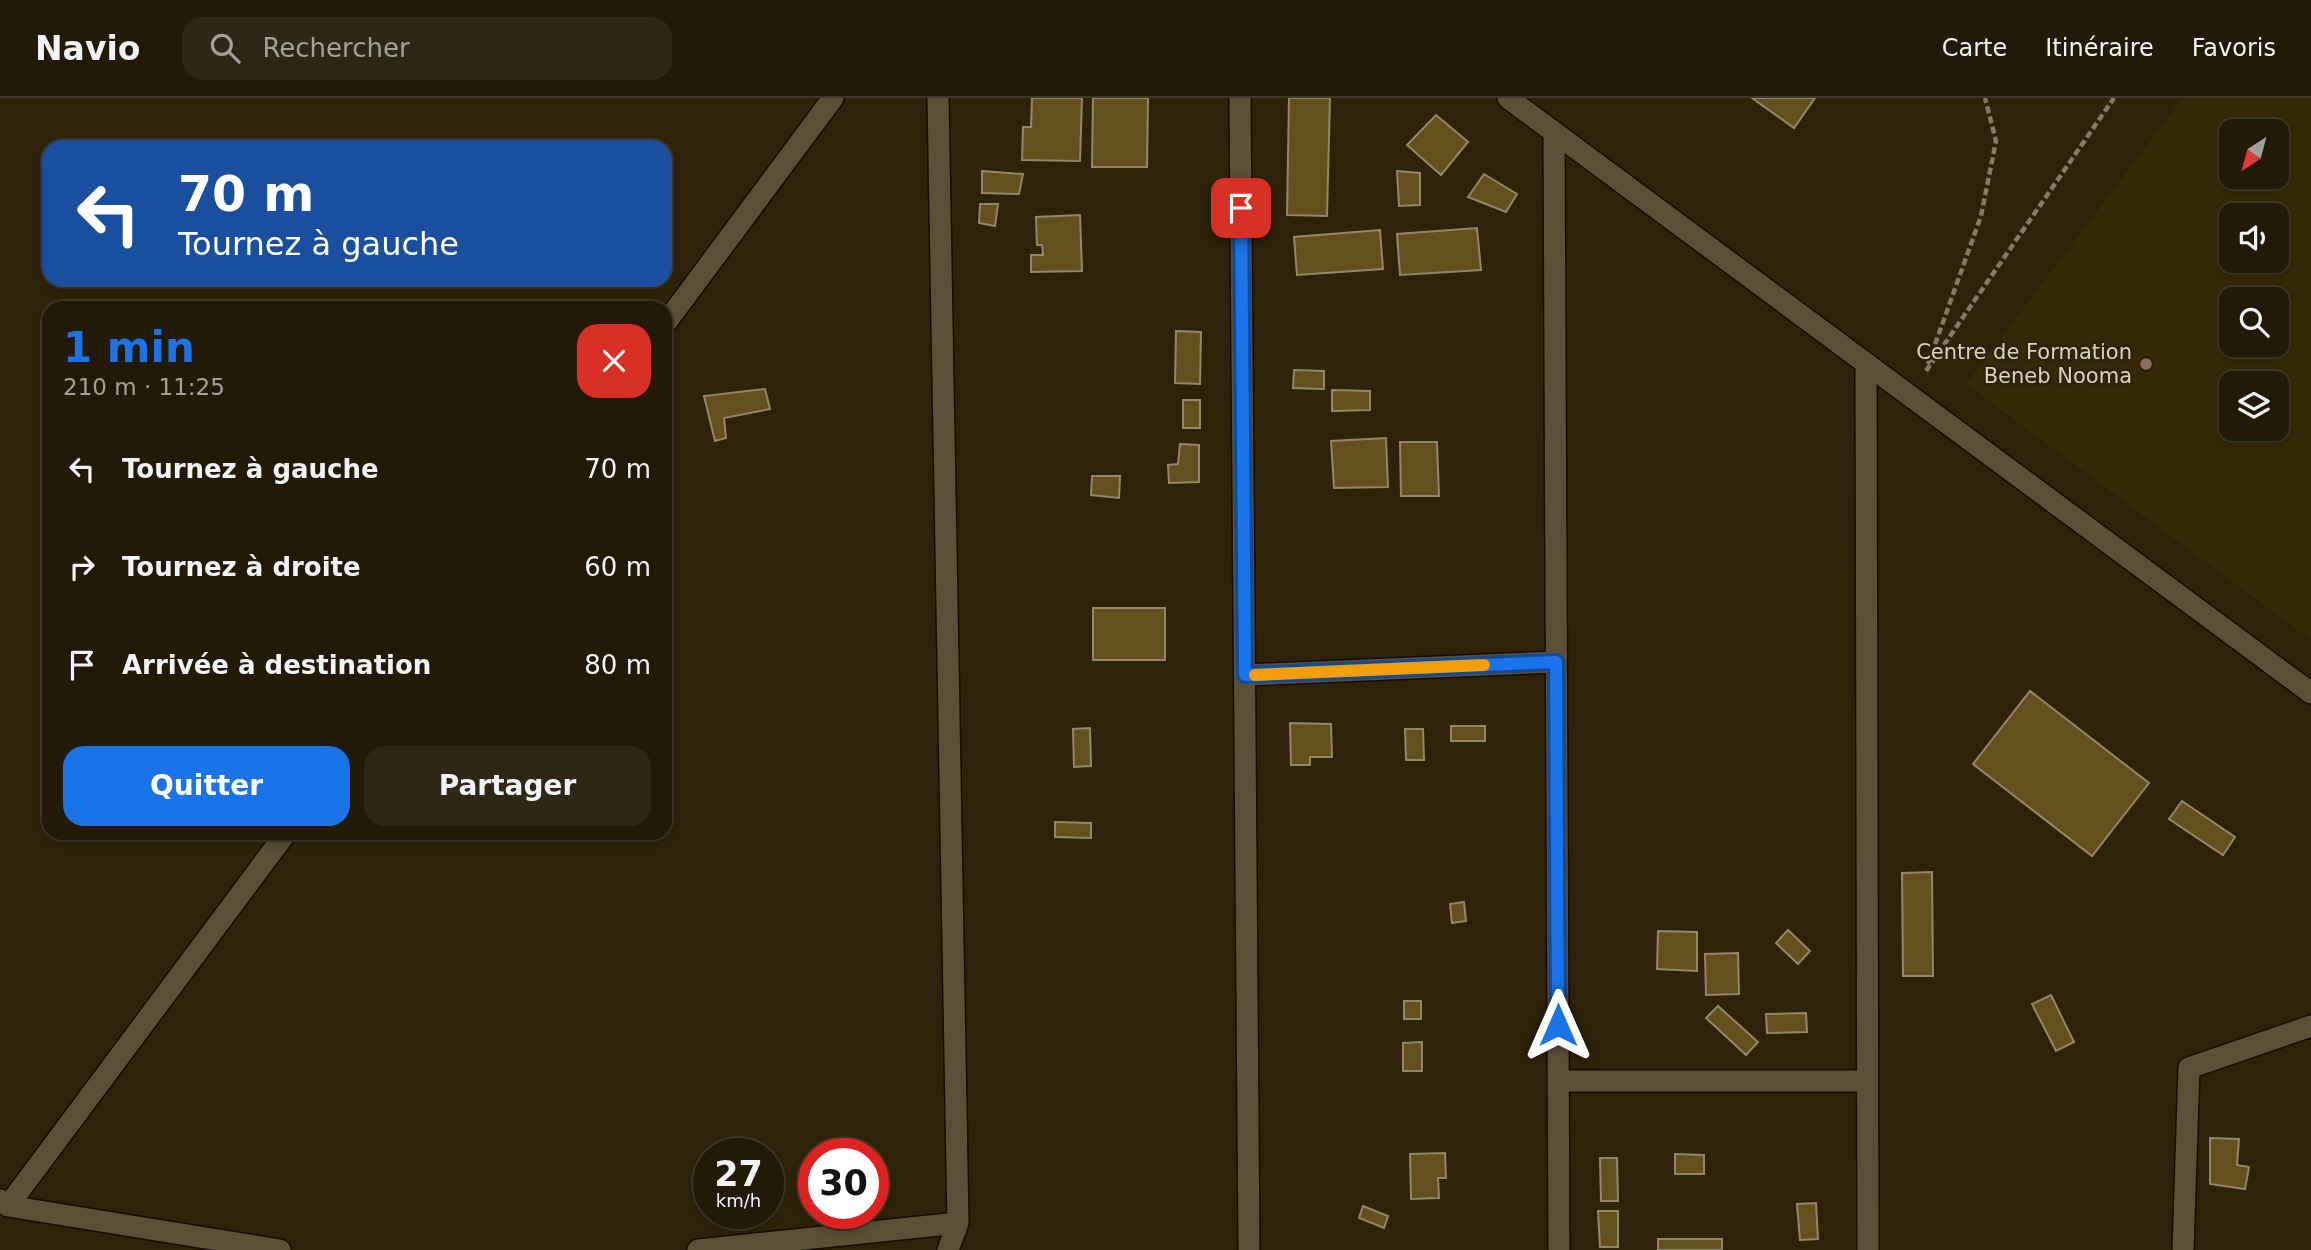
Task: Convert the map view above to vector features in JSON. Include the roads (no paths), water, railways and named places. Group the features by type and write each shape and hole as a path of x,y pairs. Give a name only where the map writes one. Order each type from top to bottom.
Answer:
{"street":[{"path":"672,315 833,98"},
{"path":"937,98 958,1223 948,1250"},
{"path":"1240,98 1249,1250"},
{"path":"1508,98 2311,693"},
{"path":"1554,132 1559,1250"},
{"path":"1866,363 1868,1250"},
{"path":"1245,675 1556,662"},
{"path":"280,1250 4,1203 281,840"},
{"path":"2183,1250 2189,1068 2311,1026"},
{"path":"1558,1081 1868,1081"},
{"path":"698,1250 958,1223"}],"place":[{"name":"Centre de Formation Beneb Nooma","path":"2146,364"}]}
